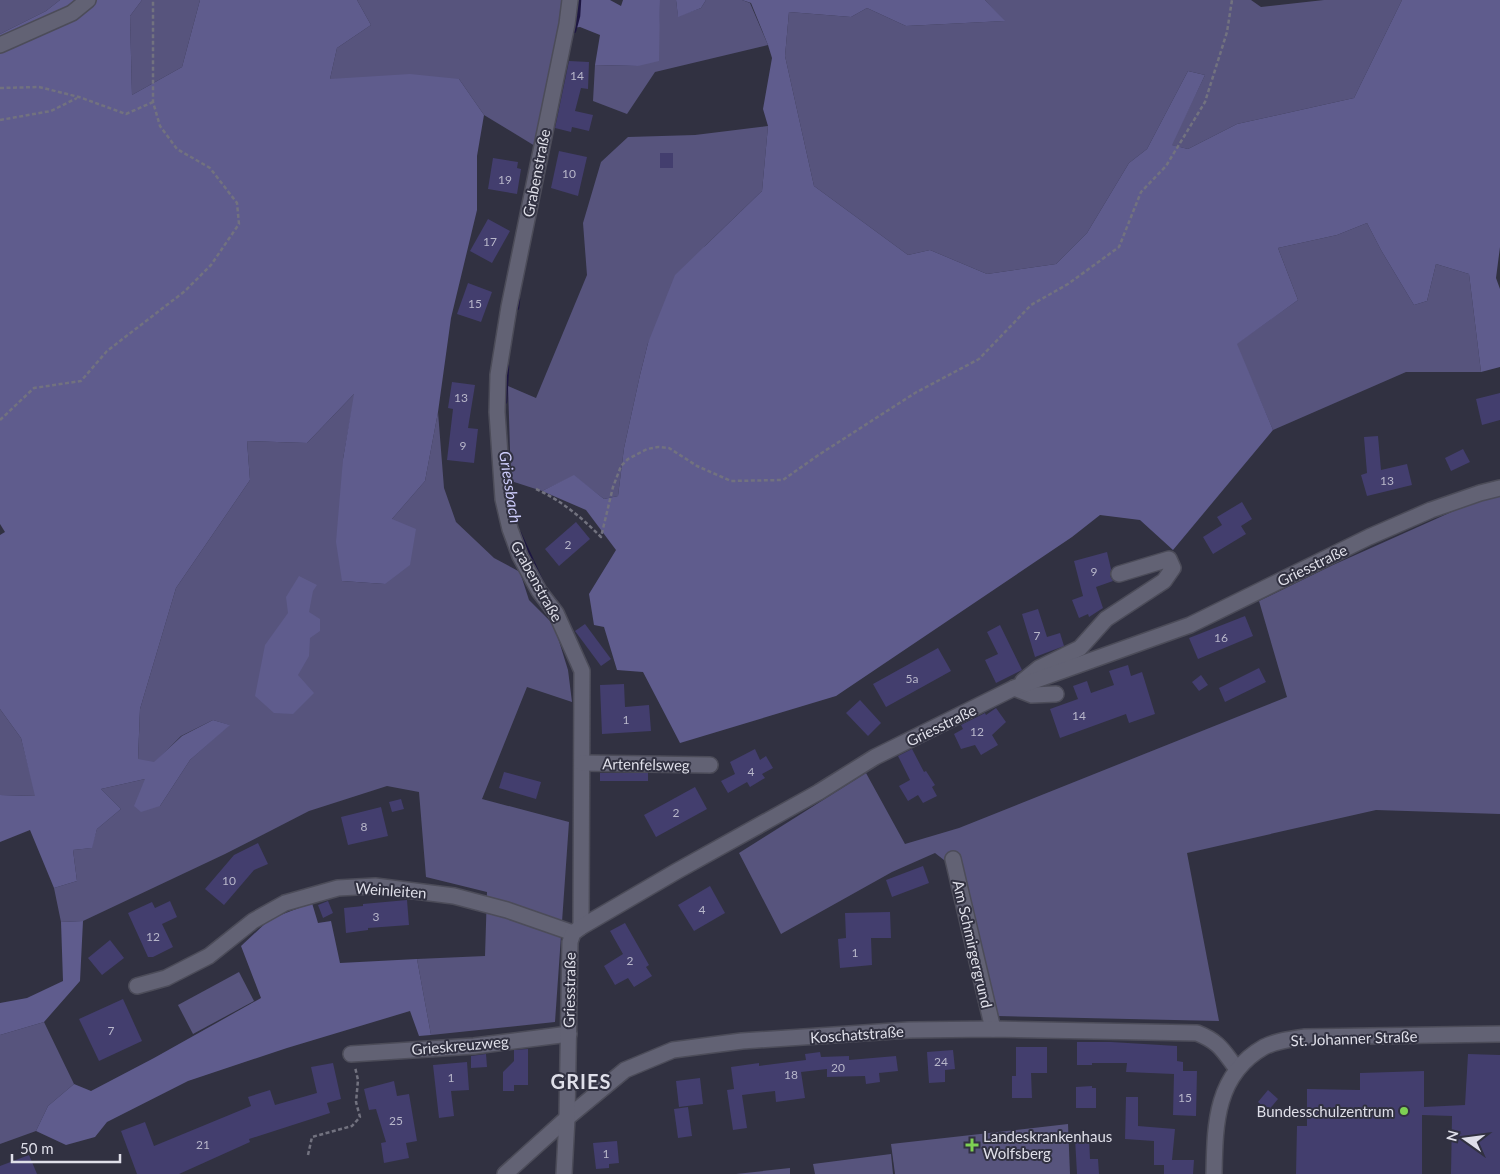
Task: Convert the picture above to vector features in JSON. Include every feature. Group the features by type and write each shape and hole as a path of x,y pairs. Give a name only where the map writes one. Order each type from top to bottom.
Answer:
{"street":[{"path":"0,45 72,13 88,0"},
{"name":"Grabenstraße","path":"570,0 567,24 508,317 498,375 497,412 503,499 510,529 520,556 540,591 556,613 582,671 582,763 577,930"},
{"name":"Griesstraße","path":"564,1174 567,1118 570,942 577,930 677,871 819,792 875,757 1014,688 1190,625 1369,537 1431,510 1500,488"},
{"path":"1014,688 1039,668 1080,648 1106,619 1164,581 1173,568 1169,559 1119,574"},
{"path":"1014,688 1032,695 1056,694"},
{"name":"Artenfelsweg","path":"582,763 710,765"},
{"name":"Am Schmirgergrund","path":"953,859 993,1029"},
{"name":"Weinleiten","path":"137,986 166,978 209,956 253,921 285,903 338,888 375,886 454,896 577,930"},
{"name":"Koschatstraße","path":"505,1174 567,1118 625,1070 673,1050 742,1041 909,1030 993,1029 1197,1033 1210,1038 1219,1045 1237,1069"},
{"name":"Grieskreuzweg","path":"351,1054 474,1046 569,1034"},
{"name":"St. Johanner Straße","path":"1214,1174 1216,1121 1226,1086 1237,1069 1265,1047 1283,1040 1305,1037 1500,1034"}],"path":[{"path":"0,420 34,388 82,381 107,351 185,291 211,265 238,224 237,202 210,168 177,149 160,126 153,102 153,0"},
{"path":"536,489 550,495 575,512 601,537 613,487 621,466 628,459 647,449 669,448 697,466 732,481 782,480 915,393 979,359 1031,305 1068,284 1119,247 1141,192 1166,166 1205,102 1227,32 1232,0"},
{"path":"0,88 39,87 126,114 153,102"},
{"path":"0,120 51,111 79,98"},
{"path":"308,1155 312,1137 352,1126 360,1117 356,1102 358,1080 351,1054"}],"shaded area":[{"path":"0,0 60,0 46,11 0,34"},
{"path":"60,0 142,0 130,16 132,95 182,67 200,0 357,0 371,25 337,48 330,79 410,74 459,79 484,115 477,156 477,210 451,318 438,412 425,481 392,519 416,529 410,565 385,584 342,581 336,542 343,459 354,394 307,443 247,441 250,480 176,588 140,709 138,759 154,762 182,736 213,720 230,725 190,760 160,806 141,812 134,806 145,779 101,789 121,809 97,829 92,848 73,850 77,881 54,888 30,830 0,842 0,795 35,796 21,738 0,709 0,535 5,532 0,524 0,34 46,11"},
{"path":"142,0 200,0 182,67 132,95 130,16"},
{"path":"357,0 565,0 535,146 484,115 459,79 330,79 337,48 371,25"},
{"path":"565,0 610,0 621,6 623,0 660,0 659,61 638,66 595,65 600,35 580,27 564,29"},
{"path":"660,0 676,0 678,16 701,8 706,0 742,0 750,3 768,45 655,72 627,114 593,101 595,65 638,66 659,25"},
{"path":"676,0 706,0 701,8 678,17"},
{"path":"742,0 985,0 1005,21 906,26 867,8 851,17 789,12 785,56 814,186 908,255 930,250 987,274 1056,264 1087,233 1129,163 1147,149 1188,71 1205,75 1172,145 1188,149 1237,124 1354,98 1402,0 1500,0 1500,247 1496,278 1500,289 1500,367 1481,372 1469,274 1436,264 1427,301 1414,305 1367,223 1337,235 1278,248 1298,300 1237,344 1273,430 1173,550 1140,520 1100,515 1072,537 836,696 680,743 643,672 617,670 604,627 594,625 589,594 616,550 586,510 542,491 574,475 604,499 618,496 624,448 648,343 675,275 762,191 768,126 763,109 772,58 751,3"},
{"path":"985,0 1251,0 1261,7 1324,0 1402,0 1354,98 1237,124 1188,149 1171,145 1205,75 1188,71 1147,149 1129,163 1087,233 1056,264 987,274 930,250 908,255 814,186 785,56 789,12 851,17 867,8 906,26 1004,21"},
{"path":"768,126 762,191 705,246 648,343 624,448 618,496 604,499 574,476 542,491 511,481 508,386 536,398 587,275 583,223 601,162 628,137 695,135"},
{"path":"1367,223 1414,305 1427,301 1436,264 1469,274 1481,372 1406,372 1273,430 1236,344 1298,300 1278,248 1337,235"},
{"path":"355,393 343,459 342,581 385,584 392,519 425,481 438,412 444,488 456,522 494,558 520,572 529,600 554,625 568,670 572,702 527,687 482,799 569,822 555,1022 431,1035 417,959 485,956 487,892 426,877 419,792 387,786 309,811 225,854 83,921 61,922 54,888 77,881 73,850 91,848 97,829 121,809 101,789 145,779 160,806 190,760 229,725 213,720 181,736 154,763 138,760 140,709 176,588 250,480 247,441 307,443"},
{"path":"1500,494 1500,814 1376,810 1187,853 1219,1021 998,1016 958,857 944,860 935,853 892,872 781,934 739,853 866,773 905,844 959,828 1287,697 1259,601 1333,565 1476,501"},
{"path":"299,576 317,585 313,591 309,612 320,619 320,631 310,638 309,656 298,675 314,693 293,714 274,713 255,696 265,645 288,613 286,597"},
{"path":"0,709 21,738 36,796 0,795"},
{"path":"312,903 318,923 331,921 340,963 417,959 431,1035 419,1036 410,1011 287,1048 188,1081 107,1122 95,1137 66,1145 36,1131 48,1106 74,1084 91,1091 261,998 241,946 270,919"},
{"path":"83,921 80,981 44,1022 0,1035 0,1003 27,998 63,981 61,922"},
{"path":"239,972 254,1001 193,1034 178,1005"},
{"path":"44,1022 74,1084 48,1106 36,1131 0,1144 0,1035"},
{"name":"Landeskrankenhaus Wolfsberg","path":"1068,1124 1070,1174 895,1174 891,1144"},
{"path":"891,1154 893,1174 815,1174 813,1164"},
{"path":"790,1168 790,1174 736,1174"}],"building":[{"path":"569,61 589,62 588,89 581,88 575,111 593,115 589,131 572,127 571,132 555,128"},
{"path":"559,151 587,157 578,196 551,188"},
{"path":"660,153 673,153 673,168 660,168"},
{"path":"493,158 518,162 517,168 521,169 517,194 488,189"},
{"path":"488,219 510,231 492,263 470,251"},
{"path":"468,283 492,292 481,322 457,314"},
{"path":"452,382 475,385 468,428 478,429 474,463 447,460 453,409 448,408"},
{"path":"1500,393 1500,420 1482,425 1476,399"},
{"path":"1378,436 1381,470 1407,464 1412,485 1367,496 1361,475 1367,473 1364,437"},
{"path":"1463,449 1470,462 1451,471 1445,458"},
{"path":"1242,502 1252,519 1241,526 1246,534 1213,554 1203,537 1222,525 1217,517"},
{"path":"576,522 590,539 559,566 545,549"},
{"path":"1107,552 1111,569 1110,576 1113,581 1096,587 1103,608 1089,617 1088,614 1079,618 1072,600 1083,596 1074,561"},
{"path":"1038,609 1047,637 1060,633 1064,646 1035,657 1022,614"},
{"path":"1245,616 1253,636 1198,659 1189,638"},
{"path":"585,624 611,659 601,666 575,631"},
{"path":"1000,625 1022,670 996,683 985,660 998,654 987,632"},
{"path":"938,648 951,671 886,707 873,684"},
{"path":"1128,665 1131,676 1142,672 1155,714 1129,723 1126,714 1060,738 1050,709 1078,699 1073,686 1087,681 1091,693 1114,685 1109,671"},
{"path":"1259,668 1266,682 1225,702 1219,688"},
{"path":"1201,675 1208,685 1199,691 1192,682"},
{"path":"624,684 625,707 649,705 651,731 602,734 600,685"},
{"path":"860,700 881,723 868,736 846,713"},
{"path":"996,708 1006,722 992,735 998,745 981,755 975,745 961,749 954,734 963,729 961,725 985,713 986,715"},
{"path":"755,749 760,760 766,756 773,768 762,774 765,778 750,787 747,782 728,793 721,781 735,774 730,762"},
{"path":"912,749 924,772 926,771 935,785 932,787 937,796 923,803 918,795 908,801 899,786 910,780 898,756"},
{"path":"504,772 541,782 536,799 499,788"},
{"path":"600,773 648,773 648,781 600,781"},
{"path":"695,787 707,809 656,837 644,815"},
{"path":"401,799 404,809 392,812 389,802"},
{"path":"381,807 388,836 348,845 341,817"},
{"path":"258,843 268,864 254,870 224,905 205,889 234,855"},
{"path":"923,866 929,883 892,897 886,880"},
{"path":"710,886 725,913 694,931 678,905"},
{"path":"407,900 409,925 368,928 368,930 346,933 344,908 363,906 363,904"},
{"path":"170,901 177,917 162,924 173,947 153,957 148,957 128,913 152,902 155,908"},
{"path":"328,901 333,913 323,918 318,905"},
{"path":"890,912 891,938 871,938 872,965 840,968 838,939 846,938 845,913"},
{"path":"625,923 649,965 646,967 652,976 634,987 628,978 615,985 604,966 623,954 610,931"},
{"path":"110,940 124,958 102,975 88,958"},
{"path":"123,999 142,1041 99,1061 79,1019"},
{"path":"1077,1042 1177,1046 1177,1061 1183,1062 1183,1071 1197,1071 1196,1116 1173,1115 1174,1074 1126,1072 1127,1063 1077,1065"},
{"path":"1016,1047 1047,1047 1047,1073 1031,1073 1032,1098 1012,1098 1012,1076 1016,1076"},
{"path":"528,1049 528,1085 514,1085 514,1091 503,1091 503,1072 514,1061 514,1050"},
{"path":"953,1050 955,1069 945,1070 945,1082 929,1083 927,1052"},
{"path":"820,1052 821,1057 849,1056 849,1060 896,1056 898,1071 879,1073 880,1082 866,1084 865,1076 827,1077 827,1069 801,1072 805,1098 776,1102 775,1091 742,1095 747,1128 733,1130 727,1090 734,1089 731,1067 759,1063 759,1066 806,1060 805,1054"},
{"path":"486,1054 487,1067 471,1068 471,1056"},
{"name":"Bundesschulzentrum","path":"1468,1054 1500,1055 1500,1174 1451,1174 1452,1116 1422,1115 1422,1174 1296,1174 1297,1126 1307,1126 1307,1089 1360,1090 1360,1073 1424,1071 1424,1107 1465,1105"},
{"path":"467,1062 469,1090 451,1091 454,1116 439,1118 433,1065"},
{"path":"333,1063 341,1099 327,1103 330,1113 249,1139 250,1142 179,1174 137,1174 121,1131 145,1122 154,1146 251,1106 248,1097 270,1090 275,1105 317,1093 311,1067"},
{"path":"700,1078 703,1104 679,1107 676,1081"},
{"path":"394,1081 397,1096 409,1094 417,1141 406,1143 409,1158 384,1163 381,1143 386,1142 376,1109 369,1110 364,1089"},
{"path":"1092,1086 1092,1088 1096,1088 1096,1108 1076,1108 1076,1087"},
{"path":"1268,1090 1278,1099 1268,1111 1258,1102"},
{"path":"1126,1097 1138,1097 1138,1126 1175,1129 1172,1160 1194,1160 1193,1174 1164,1174 1164,1165 1154,1165 1154,1141 1125,1139"},
{"path":"688,1107 692,1136 678,1138 674,1109"},
{"path":"1089,1137 1090,1159 1098,1159 1099,1174 1077,1174 1075,1138"},
{"path":"617,1141 619,1163 609,1164 609,1168 596,1169 593,1143"},
{"path":"29,1155 37,1174 0,1174 0,1166"}],"waterway":[{"name":"Griessbach","path":"574,31 578,16 579,0"},
{"name":"Griessbach","path":"517,308 518,299"},
{"name":"Griessbach","path":"505,402 507,366"},
{"name":"Griessbach","path":"509,479 512,509"},
{"name":"Griessbach","path":"519,533 542,583"}],"place":[{"name":"Bundesschulzentrum","path":"1404,1111"},
{"name":"Landeskrankenhaus Wolfsberg","path":"972,1145"}],"district":[{"name":"GRIES","path":"581,1081"}]}
